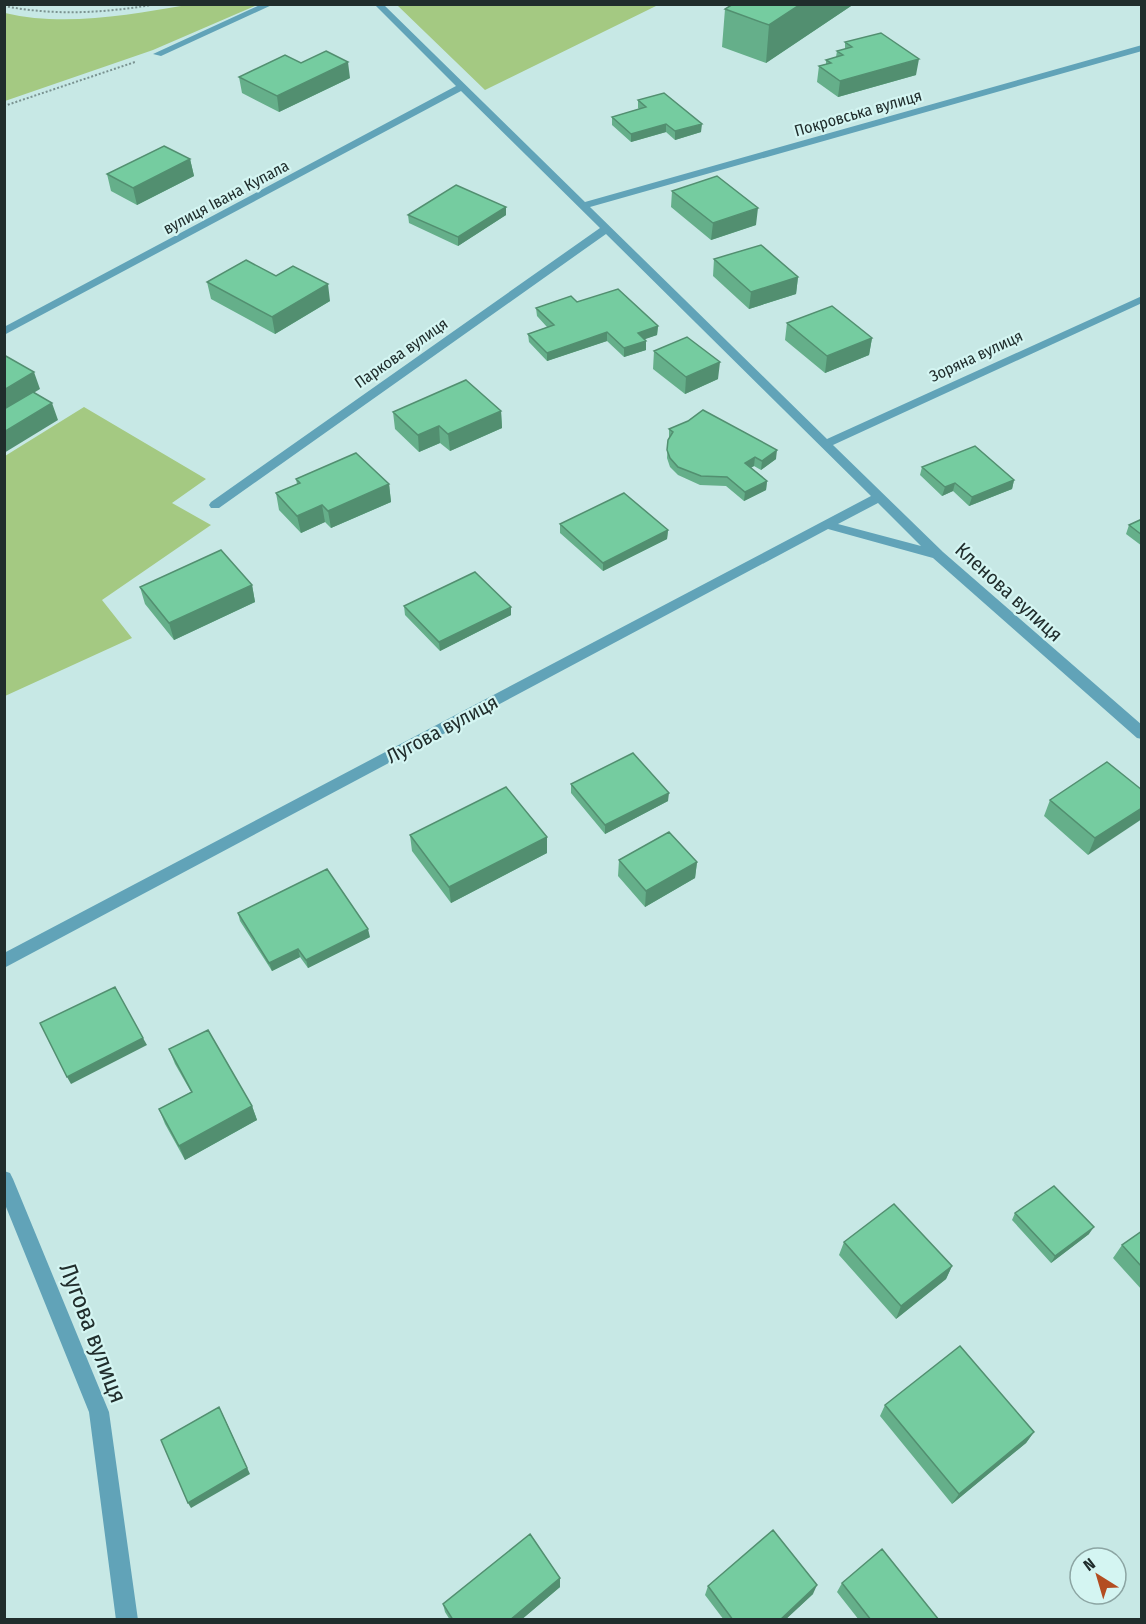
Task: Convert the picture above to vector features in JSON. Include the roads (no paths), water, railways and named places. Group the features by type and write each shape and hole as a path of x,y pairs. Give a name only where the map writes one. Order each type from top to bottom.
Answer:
{"street":[{"path":"158,54 270,4"},
{"path":"378,4 938,555"},
{"name":"Покровська вулиця","path":"583,206 1142,48"},
{"name":"вулиця Івана Купала","path":"4,332 462,87"},
{"name":"Паркова вулиця","path":"215,505 606,229"},
{"name":"Зоряна вулиця","path":"825,444 1142,299"},
{"name":"Лугова вулиця","path":"4,961 879,497"},
{"name":"Кленова вулиця","path":"827,525 938,555 1139,729"},
{"name":"Лугова вулиця","path":"4,1179 99,1412 127,1620"}]}
